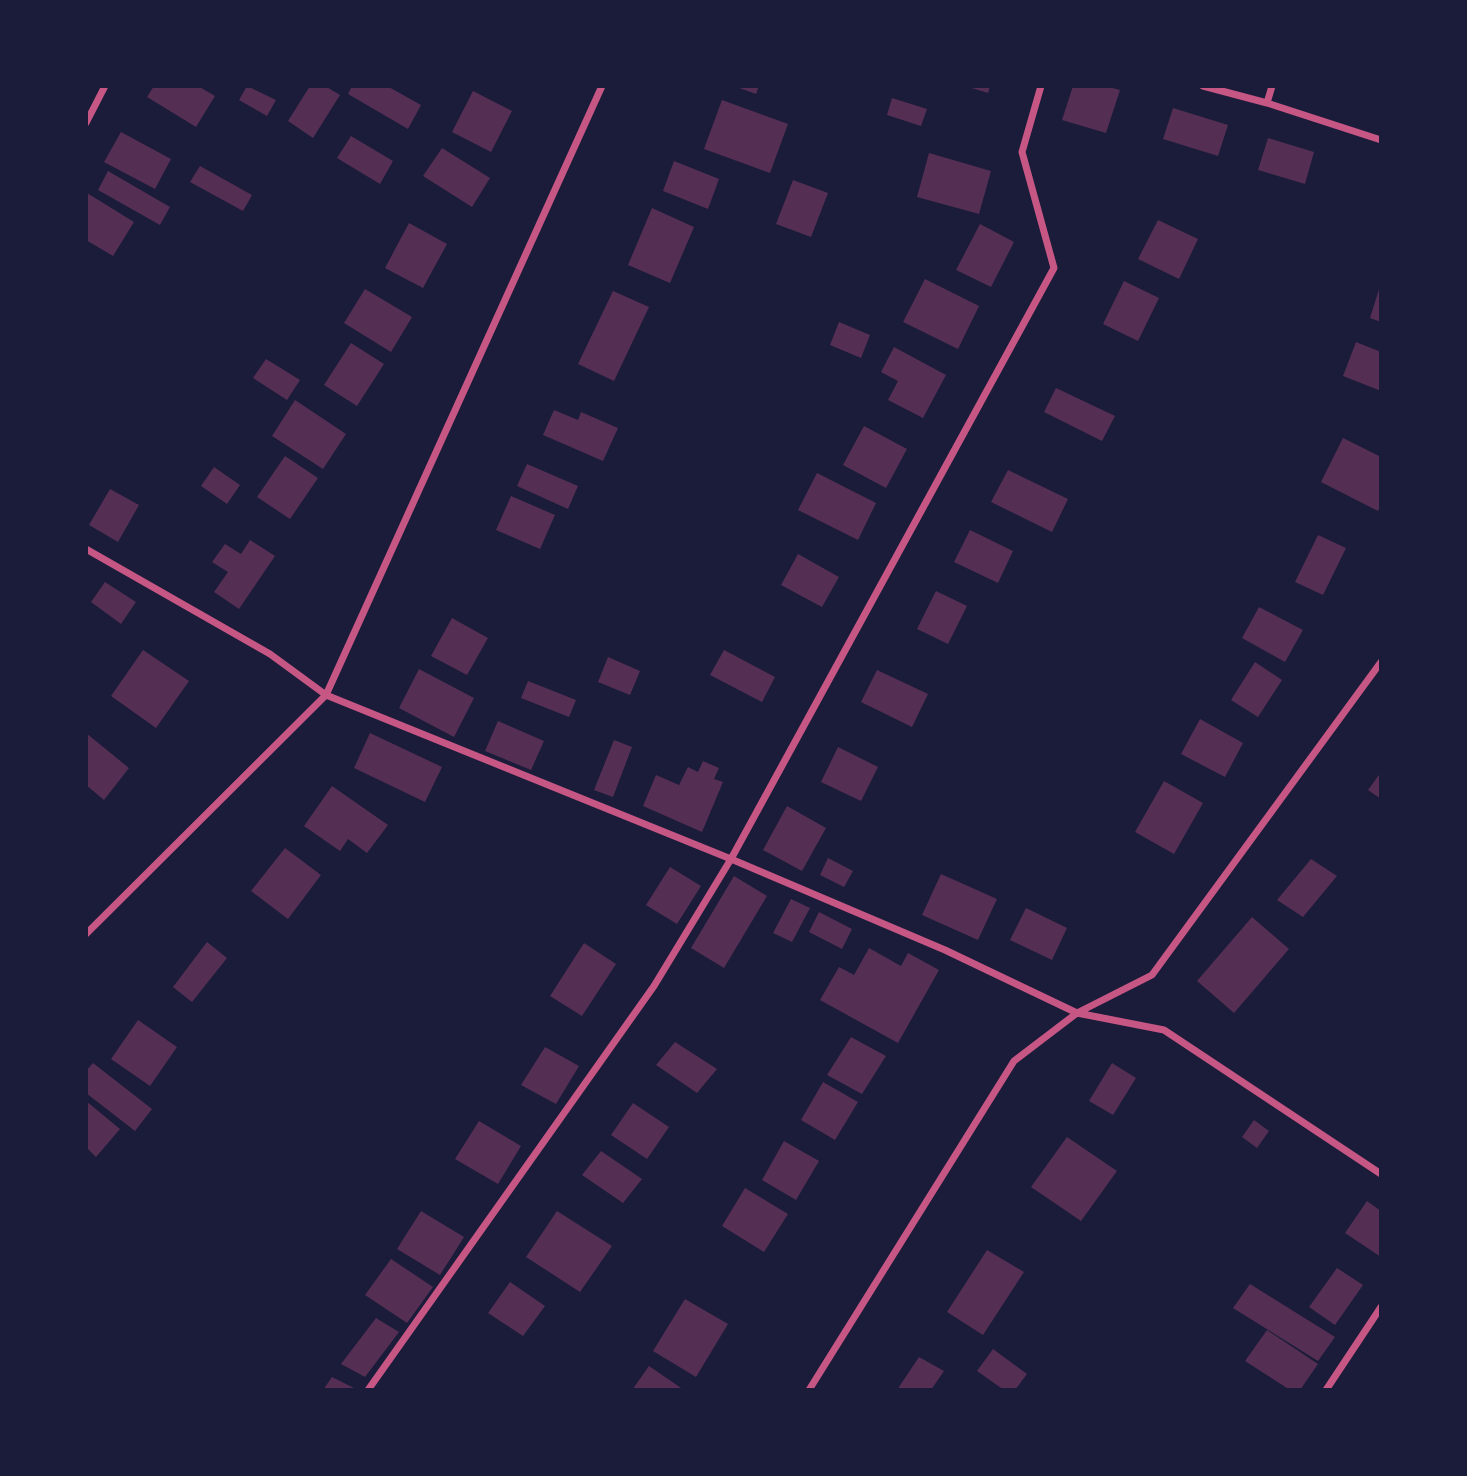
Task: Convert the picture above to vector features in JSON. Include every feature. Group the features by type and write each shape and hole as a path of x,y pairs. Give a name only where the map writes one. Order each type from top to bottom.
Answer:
{"street":[{"path":"86,123 105,86"},
{"path":"86,933 326,695 602,86"},
{"path":"368,1390 654,986 731,859 1054,268 1022,152 1041,86"},
{"path":"1203,86 1267,103 1381,140"},
{"path":"1267,103 1272,86"},
{"path":"86,549 270,654 326,695 731,859 945,950 1077,1013 1164,1030 1381,1174"},
{"path":"809,1390 1014,1061 1077,1013 1152,975 1381,662"},
{"path":"1326,1390 1381,1307"}],"building":[{"path":"154,86 198,86 215,96 196,127 147,97"},
{"path":"247,86 276,100 267,116 239,100"},
{"path":"310,86 325,86 340,95 313,138 288,121"},
{"path":"352,86 387,86 421,105 408,129 348,94"},
{"path":"734,86 759,86 756,94"},
{"path":"965,86 990,86 988,93"},
{"path":"1073,86 1105,86 1120,90 1106,133 1062,120"},
{"path":"473,91 512,111 491,152 452,132"},
{"path":"892,98 927,109 921,126 887,115"},
{"path":"722,100 788,124 770,173 704,149"},
{"path":"1173,108 1228,125 1218,156 1163,139"},
{"path":"121,132 171,159 155,189 104,162"},
{"path":"351,136 393,161 380,184 337,158"},
{"path":"1268,138 1314,152 1305,184 1258,170"},
{"path":"442,148 490,178 472,207 423,176"},
{"path":"929,153 991,171 979,214 917,197"},
{"path":"674,161 719,179 708,209 663,191"},
{"path":"200,166 252,195 243,211 190,182"},
{"path":"108,171 170,207 160,225 98,190"},
{"path":"793,180 828,193 811,237 776,224"},
{"path":"87,193 134,222 113,256 86,240"},
{"path":"652,208 694,227 670,283 628,265"},
{"path":"1158,220 1198,239 1179,279 1138,259"},
{"path":"409,223 447,244 423,288 385,268"},
{"path":"980,224 1014,242 991,287 956,270"},
{"path":"925,279 979,306 958,349 903,322"},
{"path":"1124,281 1159,298 1138,341 1103,324"},
{"path":"1381,283 1381,322 1370,318"},
{"path":"365,289 412,317 391,352 344,323"},
{"path":"613,291 649,307 614,381 578,364"},
{"path":"839,322 870,335 861,358 830,345"},
{"path":"1356,342 1381,352 1381,391 1343,376"},
{"path":"351,343 384,364 357,406 324,385"},
{"path":"894,347 946,375 923,418 888,400 898,381 881,372"},
{"path":"266,359 300,380 287,400 253,378"},
{"path":"1056,388 1115,416 1102,441 1044,412"},
{"path":"295,400 346,434 323,469 272,436"},
{"path":"554,410 578,420 581,412 618,428 603,461 543,435"},
{"path":"864,426 907,449 886,488 843,465"},
{"path":"1343,438 1381,457 1381,504 1378,511 1321,482"},
{"path":"285,456 318,478 290,519 257,497"},
{"path":"527,464 578,486 568,509 517,486"},
{"path":"214,467 240,485 227,504 201,486"},
{"path":"1008,470 1068,499 1052,532 991,502"},
{"path":"817,473 876,503 858,540 798,510"},
{"path":"110,489 139,505 118,542 89,525"},
{"path":"511,496 555,515 540,549 496,530"},
{"path":"970,530 1013,551 998,583 954,562"},
{"path":"1318,535 1346,548 1323,595 1295,582"},
{"path":"250,540 275,556 239,609 214,592 228,572 212,562 225,544 241,554"},
{"path":"798,554 839,577 822,607 781,585"},
{"path":"105,582 136,602 121,624 91,602"},
{"path":"936,591 967,606 948,644 917,629"},
{"path":"1259,607 1303,630 1285,662 1242,638"},
{"path":"452,618 488,638 467,675 431,656"},
{"path":"143,650 189,681 156,728 111,696"},
{"path":"724,650 775,677 762,702 710,675"},
{"path":"608,657 640,671 630,695 598,682"},
{"path":"1255,662 1282,680 1258,717 1231,700"},
{"path":"419,669 474,698 454,737 399,708"},
{"path":"877,670 928,694 912,727 861,702"},
{"path":"528,681 576,700 569,717 521,698"},
{"path":"1200,719 1243,743 1225,777 1181,754"},
{"path":"498,721 544,741 531,770 485,751"},
{"path":"86,733 129,768 104,800 86,785"},
{"path":"370,733 442,767 425,802 354,768"},
{"path":"614,740 632,747 613,797 594,790"},
{"path":"838,747 878,767 861,801 821,782"},
{"path":"703,761 719,768 714,779 723,782 702,832 643,806 656,775 679,785 688,767 698,772"},
{"path":"1381,772 1381,799 1368,790"},
{"path":"1164,781 1203,803 1174,854 1135,832"},
{"path":"332,786 388,825 367,853 348,839 340,851 304,826"},
{"path":"787,806 826,828 802,871 763,850"},
{"path":"285,848 321,875 288,919 251,891"},
{"path":"828,858 853,871 844,887 820,875"},
{"path":"1311,859 1337,876 1303,917 1277,900"},
{"path":"670,867 701,886 677,924 646,905"},
{"path":"941,874 997,899 978,940 922,915"},
{"path":"734,876 767,896 724,968 691,948"},
{"path":"791,899 810,908 792,942 773,933"},
{"path":"1026,908 1067,928 1052,960 1010,940"},
{"path":"819,912 852,929 842,949 809,932"},
{"path":"1252,917 1289,949 1234,1013 1197,981"},
{"path":"207,942 227,958 192,1002 173,987"},
{"path":"584,943 616,964 582,1016 550,996"},
{"path":"869,948 901,966 908,953 939,970 898,1043 820,1000 839,967 854,975"},
{"path":"138,1020 177,1047 150,1086 111,1059"},
{"path":"851,1037 886,1056 862,1094 827,1075"},
{"path":"675,1042 717,1069 697,1093 656,1065"},
{"path":"545,1047 579,1066 556,1104 521,1085"},
{"path":"93,1063 152,1109 135,1131 86,1093 86,1071"},
{"path":"1112,1063 1136,1078 1113,1115 1089,1101"},
{"path":"823,1082 858,1102 835,1140 801,1120"},
{"path":"86,1101 120,1129 96,1157 86,1147"},
{"path":"633,1103 669,1127 647,1159 611,1135"},
{"path":"1254,1120 1269,1131 1257,1148 1242,1137"},
{"path":"479,1121 521,1146 498,1184 455,1159"},
{"path":"1067,1137 1117,1171 1081,1221 1031,1187"},
{"path":"784,1141 819,1161 796,1200 762,1180"},
{"path":"601,1151 642,1179 623,1203 582,1175"},
{"path":"745,1188 788,1214 764,1252 722,1226"},
{"path":"1367,1201 1381,1211 1381,1257 1345,1233"},
{"path":"421,1211 464,1237 440,1275 397,1249"},
{"path":"557,1211 612,1246 580,1292 526,1257"},
{"path":"987,1250 1024,1272 983,1335 947,1312"},
{"path":"391,1259 433,1287 407,1323 365,1295"},
{"path":"1337,1268 1363,1285 1335,1325 1309,1307"},
{"path":"510,1282 545,1306 523,1336 488,1313"},
{"path":"1250,1284 1335,1337 1318,1361 1233,1308"},
{"path":"685,1299 728,1324 696,1377 653,1351"},
{"path":"376,1318 399,1332 365,1377 341,1364"},
{"path":"1267,1330 1318,1364 1300,1390 1290,1390 1245,1361"},
{"path":"993,1349 1027,1374 1015,1390 1004,1390 977,1371"},
{"path":"919,1357 944,1371 931,1390 897,1390"},
{"path":"649,1366 684,1390 632,1390"},
{"path":"332,1377 358,1390 323,1390"}]}
